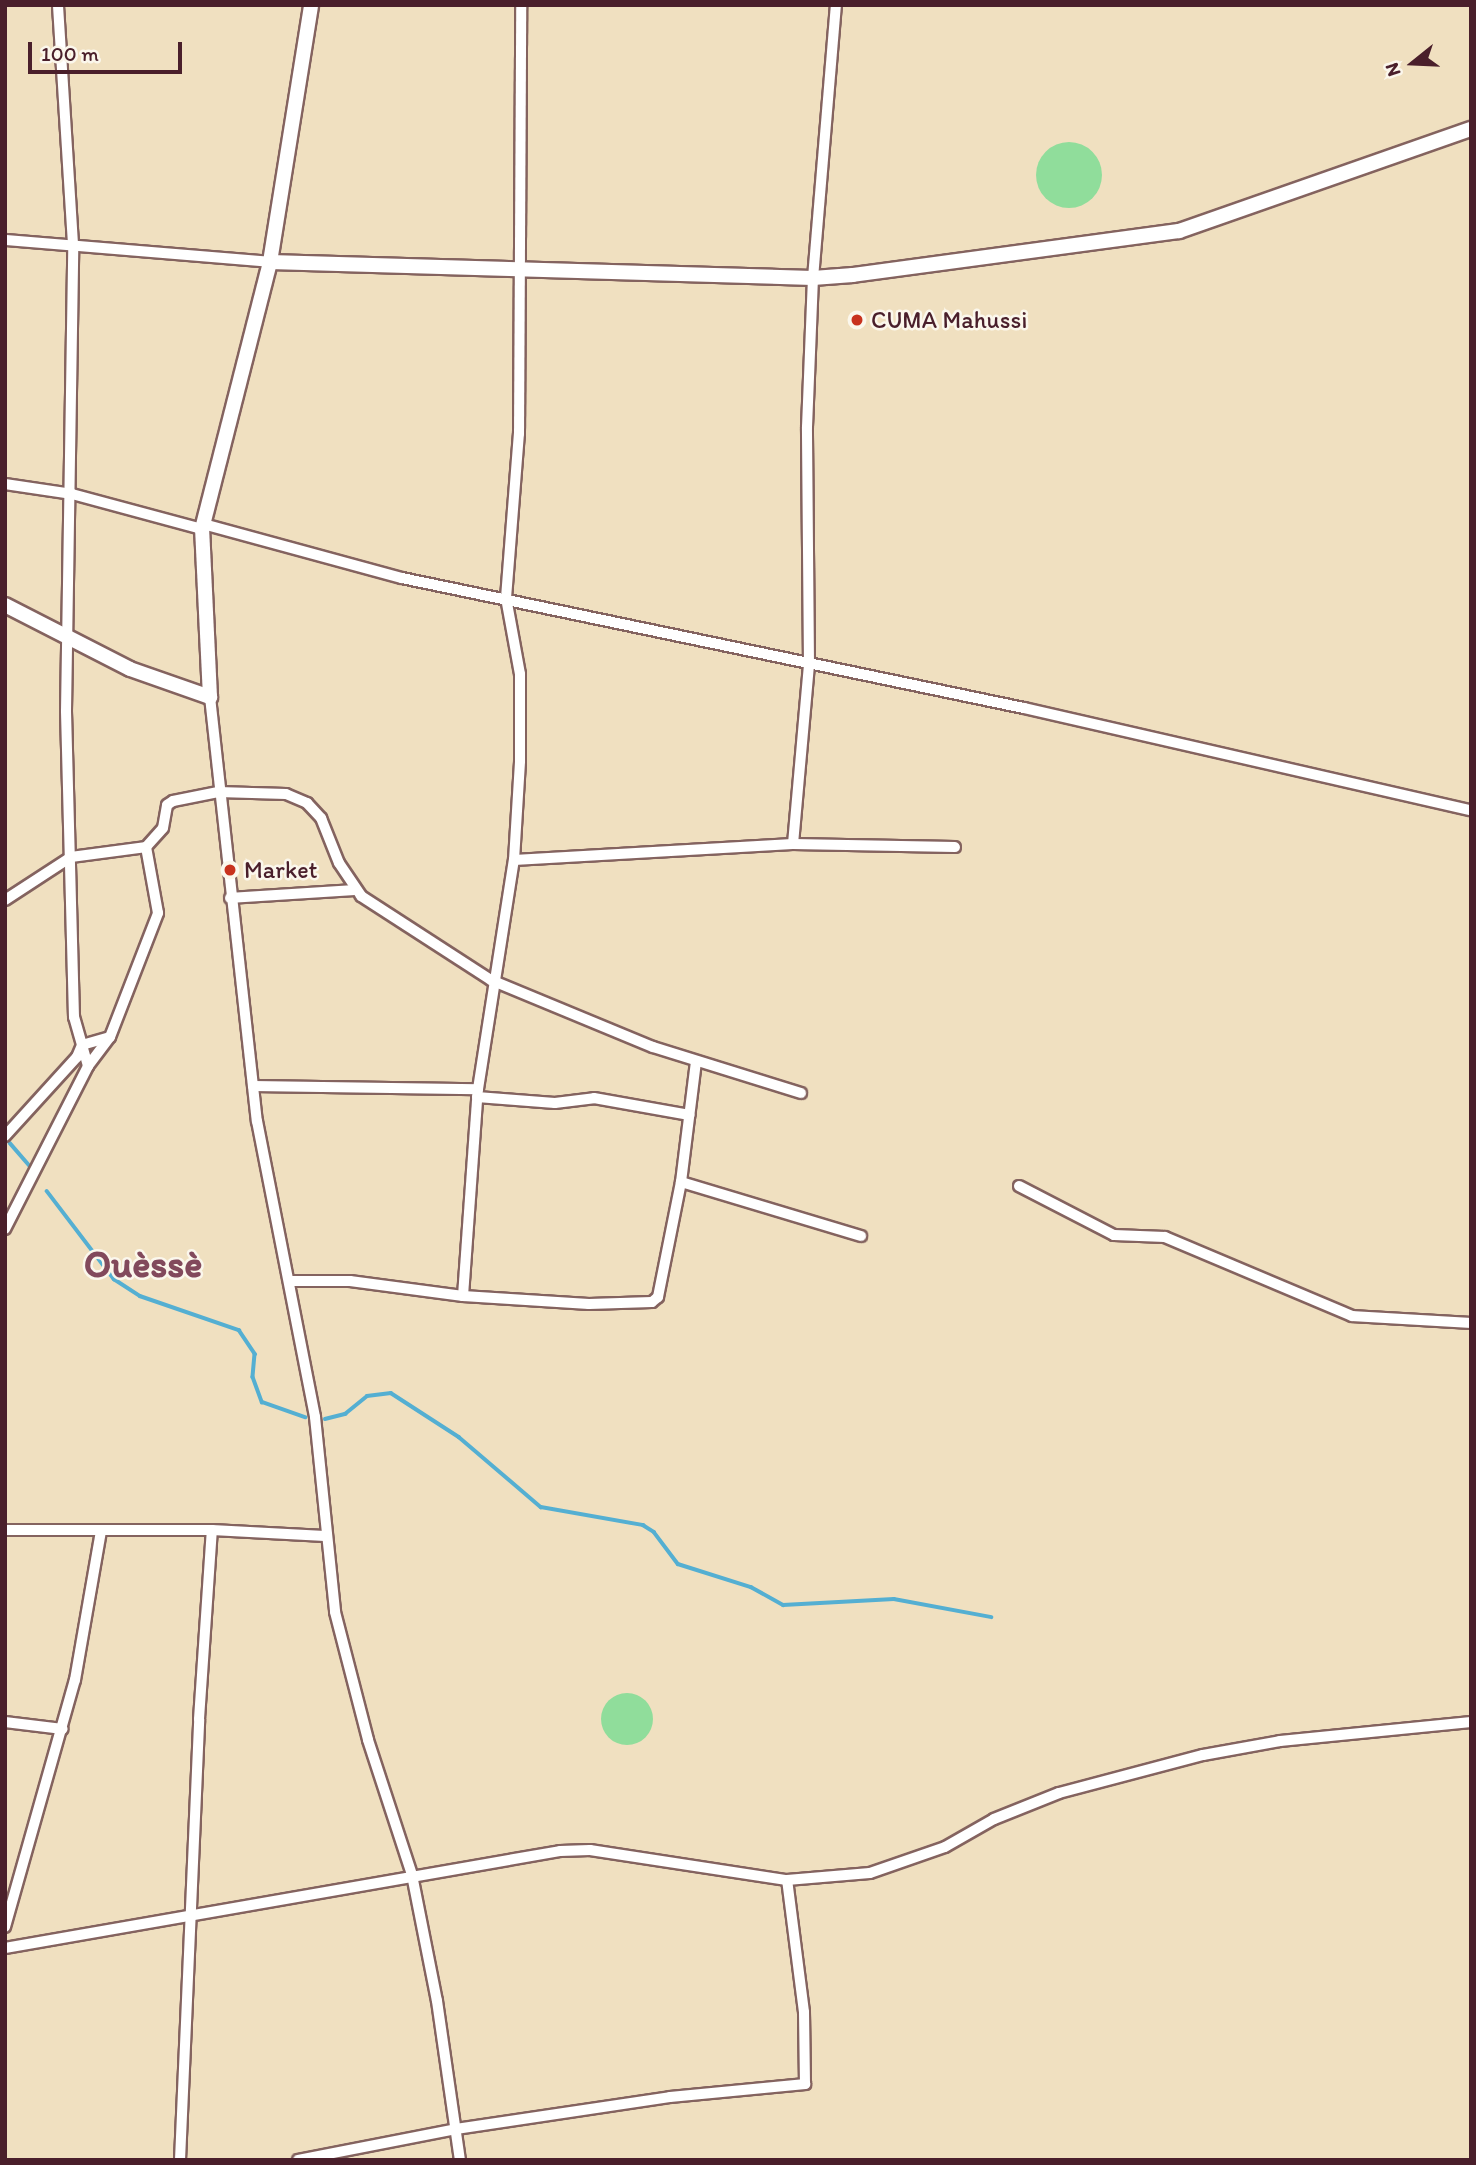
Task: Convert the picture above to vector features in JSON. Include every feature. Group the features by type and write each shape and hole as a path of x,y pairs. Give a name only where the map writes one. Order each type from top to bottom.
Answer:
{"main road":[{"path":"5,606 130,669 210,697 203,527 242,388 270,262 311,5"},
{"path":"270,262 813,278 1179,231 1471,130"}],"street":[{"path":"58,5 73,244 72,494 68,639 74,1017 88,1066"},
{"path":"463,1296 477,1093 491,981 514,860 520,674 506,598 519,434 521,5"},
{"path":"793,844 809,664 807,427 813,278 836,5"},
{"path":"5,240 270,262"},
{"path":"5,484 72,494 402,578 506,598 1471,810"},
{"path":"210,697 218,792 253,1086 315,1417 325,1536 342,1643 412,1875 460,2160"},
{"path":"5,900 71,857 146,847 163,828 169,803 218,792 262,791 307,803 321,818 354,890 491,981 696,1061 801,1093"},
{"path":"514,860 793,844 955,847"},
{"path":"5,1229 88,1066 110,1037 158,913 146,847"},
{"path":"230,898 354,890"},
{"path":"82,1045 110,1037"},
{"path":"5,1136 77,1057 82,1045"},
{"path":"291,1281 350,1281 463,1296 589,1304 652,1302 658,1297 681,1182 696,1061"},
{"path":"253,1086 477,1093 555,1103 594,1098 689,1115"},
{"path":"681,1182 861,1236"},
{"path":"1019,1186 1114,1235 1165,1237 1352,1316 1471,1323"},
{"path":"5,1530 212,1530 325,1536"},
{"path":"180,2160 190,1915 212,1530"},
{"path":"5,1927 62,1728 86,1630 101,1531"},
{"path":"5,1722 62,1728"},
{"path":"5,1948 412,1875 576,1850 787,1880 840,1878 902,1864 1036,1801 1203,1755 1272,1742 1471,1722"},
{"path":"298,2160 456,2129 670,2097 805,2084 804,2012 787,1880"}],"green space":[{"path":"1069,142 1092,152 1102,175 1092,198 1069,208 1046,198 1036,175 1046,152"},
{"path":"627,1693 646,1700 653,1719 646,1738 627,1745 608,1738 601,1719 608,1700"}],"waterway":[{"path":"10,1143 32,1168"},
{"path":"47,1191 114,1279 140,1296 239,1330 255,1354 253,1377 262,1402 305,1417"},
{"path":"325,1419 345,1414 367,1396 391,1393 459,1437 541,1507 643,1525 654,1532 678,1564 751,1587 783,1605 894,1599 991,1617"}],"place":[{"name":"CUMA Mahussi","path":"857,320"},
{"name":"Market","path":"230,870"}],"district":[{"name":"Ouèssè","path":"143,1265"}]}
